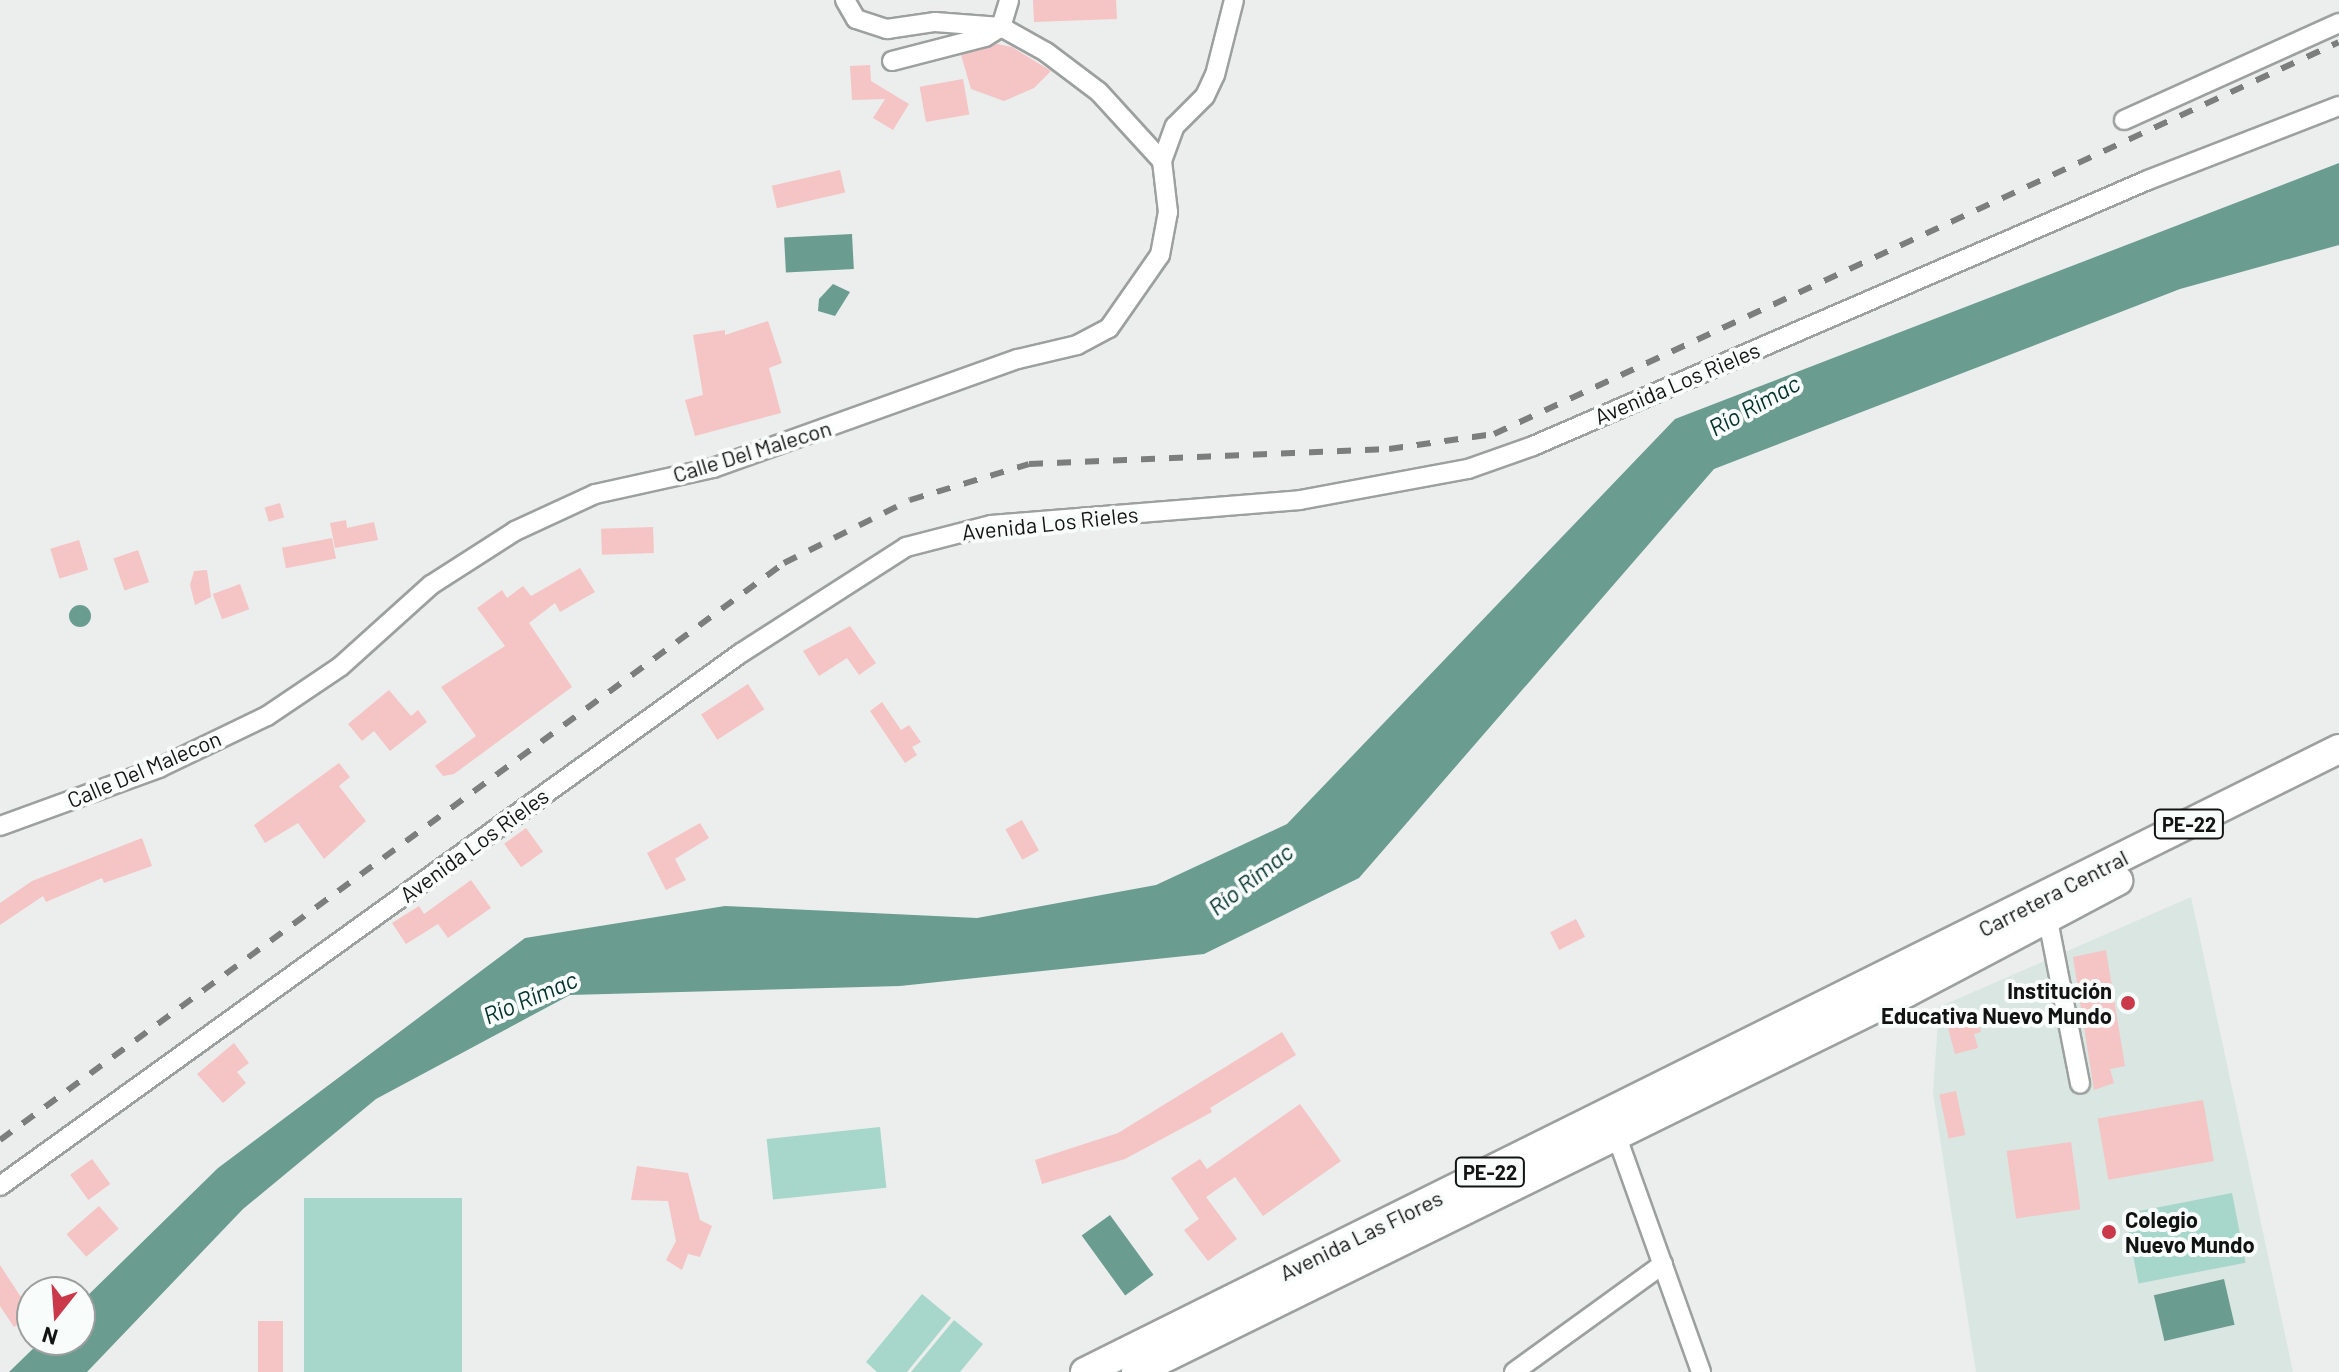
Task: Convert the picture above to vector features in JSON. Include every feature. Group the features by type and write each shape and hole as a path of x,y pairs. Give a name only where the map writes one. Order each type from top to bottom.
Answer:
{"highway":[{"name":"Carretera Central","path":"1902,982 2046,908 2339,749"},
{"name":"Carretera Central","path":"2046,908 2339,767"},
{"name":"Avenida Las Flores","path":"1085,1372 1219,1318 1902,982"},
{"name":"Avenida Las Flores","path":"1136,1372 1219,1318"}],"street":[{"path":"845,0 856,19 887,29 935,22 1001,27 1046,52 1099,92 1162,161 1175,126 1205,96 1215,75 1234,0"},
{"path":"892,61 985,37 1001,27 1009,0"},
{"path":"2124,120 2339,23"},
{"name":"Avenida Los Rieles","path":"0,1186 741,653 906,547 991,525 1300,500 1468,469 1533,446 2148,180 2339,106"},
{"name":"Calle Del Malecon","path":"0,826 159,768 267,716 341,666 431,585 515,531 595,494 713,468 1018,359 1077,345 1109,328 1160,255 1168,212 1162,161"},
{"path":"2046,908 2080,1084"},
{"path":"1612,1124 1701,1372"},
{"path":"1514,1372 1663,1264"}],"shaded area":[{"name":"Colegio Nuevo Mundo","path":"2191,897 2293,1372 1976,1372 1933,1093 1939,1007"},
{"path":"880,1127 886,1188 773,1200 767,1139"},
{"path":"2232,1193 2246,1263 2139,1283 2125,1214"},
{"path":"304,1198 462,1198 462,1372 304,1372"},
{"path":"922,1294 951,1318 907,1372 877,1372 866,1362"},
{"path":"954,1320 983,1344 960,1372 911,1372"}],"water":[{"name":"Río Rímac","path":"2339,163 2339,245 2180,289 1714,469 1359,878 1204,954 900,986 570,995 376,1099 243,1209 87,1372 9,1372 26,1356 96,1356 96,1287 218,1168 525,938 725,906 977,918 1156,885 1287,824 1675,419"},
{"path":"852,234 854,269 786,273 784,238"},
{"path":"833,284 850,292 835,316 818,311 819,299"},
{"path":"80,605 88,608 91,616 88,624 80,627 72,624 69,616 72,608"},
{"path":"1110,1215 1153,1275 1125,1295 1082,1236"},
{"path":"2224,1279 2235,1325 2164,1341 2154,1295"}],"building":[{"path":"1033,0 1116,0 1117,19 1034,22"},
{"path":"997,44 1012,47 1051,71 1034,88 1004,101 971,89 961,55"},
{"path":"870,65 871,81 909,104 893,130 873,118 885,99 852,100 850,66"},
{"path":"963,79 969,114 926,122 920,87"},
{"path":"840,170 845,192 777,208 772,186"},
{"path":"768,321 782,363 769,368 781,413 695,436 685,400 703,395 693,335 725,330 725,335"},
{"path":"280,503 284,517 269,522 265,507"},
{"path":"346,520 347,528 374,522 378,540 335,548 330,523"},
{"path":"653,527 654,553 602,555 601,529"},
{"path":"332,538 336,559 286,568 282,548"},
{"path":"79,540 88,570 59,578 50,549"},
{"path":"138,550 149,582 124,591 113,558"},
{"path":"580,568 595,592 560,612 555,603 529,623 572,687 454,774 443,776 435,766 476,736 441,687 505,646 477,608 502,590 507,598 523,586 531,596"},
{"path":"207,570 211,597 195,605 190,585 194,571"},
{"path":"240,584 249,609 222,619 213,594"},
{"path":"850,626 876,663 859,675 847,658 819,676 803,651"},
{"path":"748,684 764,709 717,740 701,714"},
{"path":"389,690 411,716 418,710 427,722 390,751 374,731 362,741 348,724"},
{"path":"882,702 901,730 909,725 921,742 912,747 917,755 905,763 870,711"},
{"path":"339,763 350,777 339,786 366,821 324,859 298,823 265,843 254,825"},
{"path":"1022,820 1039,851 1022,860 1005,829"},
{"path":"700,823 709,838 675,859 686,880 666,890 647,853"},
{"path":"526,828 543,851 521,867 504,844"},
{"path":"142,838 152,866 104,883 102,878 46,902 43,896 0,925 0,903 32,881"},
{"path":"471,880 491,908 448,938 438,924 406,944 392,923 419,906 424,914"},
{"path":"1576,919 1585,937 1559,950 1550,932"},
{"path":"2106,950 2125,1066 2110,1069 2114,1083 2094,1090 2073,957"},
{"path":"1975,1009 1981,1032 1974,1034 1978,1048 1955,1054 1945,1017"},
{"path":"1282,1032 1296,1055 1210,1108 1212,1112 1125,1159 1042,1184 1035,1160 1118,1133"},
{"path":"234,1043 249,1063 237,1072 246,1083 223,1103 197,1074"},
{"path":"1956,1091 1965,1135 1949,1139 1939,1095"},
{"path":"2203,1100 2214,1161 2108,1180 2098,1119"},
{"path":"1300,1104 1341,1161 1263,1216 1235,1177 1206,1197 1237,1239 1208,1261 1184,1230 1199,1219 1171,1178 1200,1159 1207,1169"},
{"path":"2071,1142 2080,1209 2016,1218 2007,1151"},
{"path":"92,1159 110,1184 88,1200 70,1175"},
{"path":"637,1166 688,1173 700,1220 712,1226 700,1257 688,1254 682,1270 666,1260 676,1241 668,1201 631,1200"},
{"path":"99,1206 119,1229 86,1257 67,1234"},
{"path":"0,1265 16,1290 16,1326 14,1327 0,1306"},
{"path":"258,1321 283,1321 283,1372 258,1372"}],"railway":[{"path":"0,1140 784,563 910,500 1029,464 1389,449 1494,434 2339,42"}],"place":[{"name":"Institución Educativa Nuevo Mundo","path":"2128,1003"},
{"name":"Colegio Nuevo Mundo","path":"2109,1232"}]}
